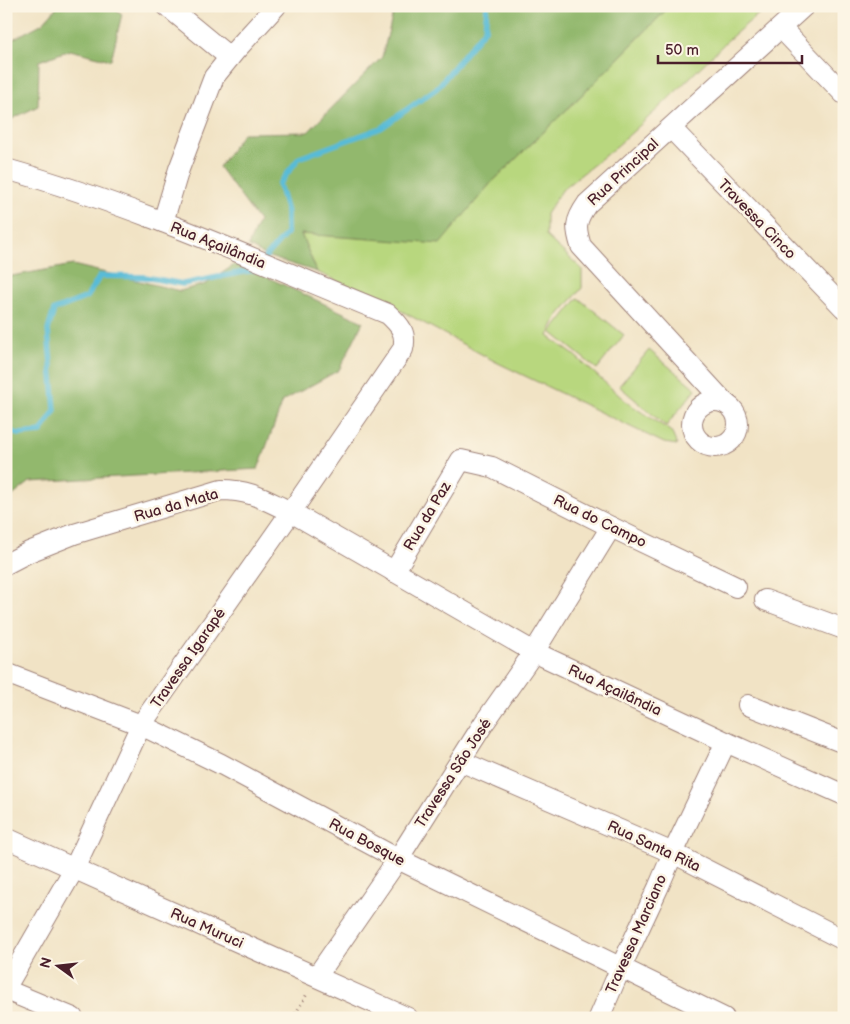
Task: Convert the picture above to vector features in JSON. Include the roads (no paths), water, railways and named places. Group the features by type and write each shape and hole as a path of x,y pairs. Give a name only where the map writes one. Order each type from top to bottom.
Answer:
{"street":[{"path":"167,6 229,57"},
{"path":"163,222 179,169 214,77 229,57 276,6"},
{"name":"Rua Principal","path":"725,403 581,246 576,230 579,216 587,204 804,6"},
{"path":"781,28 844,94"},
{"name":"Travessa Cinco","path":"671,128 844,308"},
{"name":"Rua Açailândia","path":"6,169 94,196 163,222 388,314 399,324 404,332 403,349"},
{"name":"Travessa Igarapé","path":"6,988 74,869 141,725 403,349"},
{"name":"Rua do Campo","path":"461,460 492,467 610,527 736,587"},
{"name":"Rua da Paz","path":"394,572 461,460"},
{"name":"Rua da Mata","path":"6,564 29,552 74,534 222,490 240,490 291,512 394,572"},
{"name":"Travessa São José","path":"318,976 398,859 460,761 534,652 610,527"},
{"name":"Rua Açailândia","path":"394,572 534,652 844,795"},
{"path":"765,600 844,628"},
{"name":"Rua Bosque","path":"6,673 141,725 221,764 398,859 724,1018"},
{"path":"748,704 844,743"},
{"name":"Travessa Marciano","path":"599,1018 673,852 726,742"},
{"name":"Rua Santa Rita","path":"460,761 673,852 844,940"},
{"name":"Rua Muruci","path":"6,838 318,976 408,1018"},
{"path":"6,988 72,1018"}],"waterway":[{"path":"6,431 19,434 41,432 55,410 48,330 54,310 87,297 100,276 145,277 183,284 254,270 287,233 287,212 279,184 299,158 381,128 437,88 485,29 487,6"}]}
